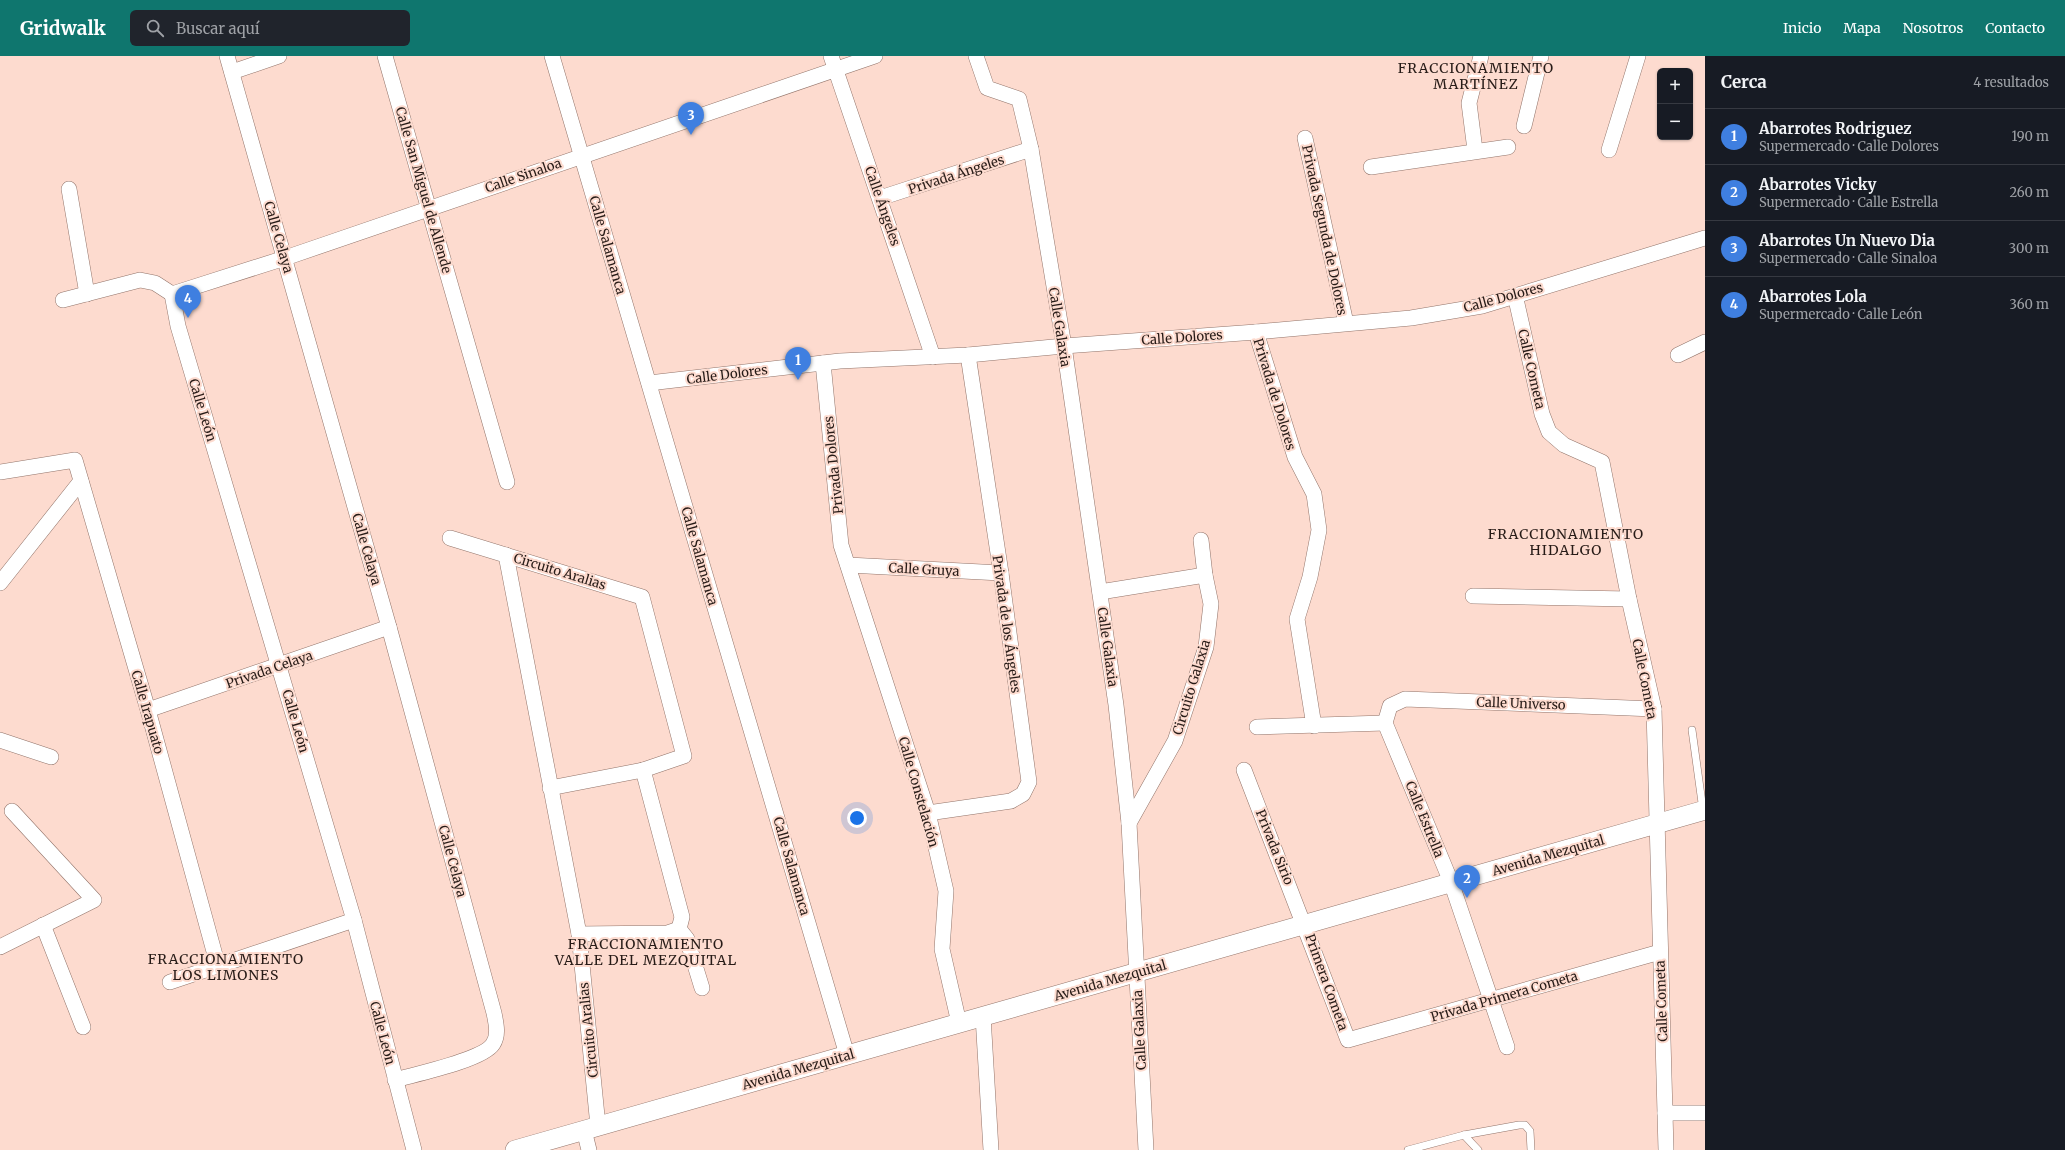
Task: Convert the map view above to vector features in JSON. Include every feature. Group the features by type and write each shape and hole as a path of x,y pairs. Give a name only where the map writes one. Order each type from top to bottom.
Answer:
{"street":[{"name":"Calle Celaya","path":"227,56 389,627 494,1013 497,1033 494,1044 481,1055 395,1080"},
{"path":"232,72 278,56"},
{"name":"Calle San Miguel de Allende","path":"385,56 507,482"},
{"name":"Calle Salamanca","path":"552,56 848,1055"},
{"name":"Calle Sinaloa","path":"172,294 285,258 582,155 834,63 874,56"},
{"name":"Calle Galaxia","path":"976,56 987,88 1020,99 1031,149 1064,346 1116,705 1129,824 1146,1150"},
{"path":"1475,150 1468,103 1481,56"},
{"path":"1524,126 1541,56"},
{"path":"1609,150 1638,56"},
{"name":"Calle Ángeles","path":"834,63 933,357"},
{"name":"Privada Segunda de Dolores","path":"1305,138 1346,323"},
{"path":"1370,167 1475,150 1508,147"},
{"name":"Privada Ángeles","path":"880,198 1031,149"},
{"path":"69,189 87,294"},
{"name":"Calle Dolores","path":"649,384 823,363 968,355 1411,318 1482,306 1705,238"},
{"path":"63,300 140,280 155,283 172,294"},
{"name":"Calle León","path":"172,294 178,326 354,920 414,1150"},
{"name":"Calle Cometa","path":"1515,295 1542,414 1549,432 1564,445 1602,462 1629,599 1654,709 1666,1150"},
{"name":"Privada de Dolores","path":"1256,332 1295,457 1314,494 1319,530 1310,577 1296,619 1314,726"},
{"path":"1678,355 1705,342"},
{"name":"Privada de los Ángeles","path":"928,813 1011,801 1023,794 1029,782 1001,573 968,355"},
{"name":"Privada Dolores","path":"823,363 841,545 848,565"},
{"name":"Calle Irapuato","path":"0,472 75,460 148,710 218,966"},
{"path":"0,583 81,481"},
{"path":"450,538 506,555"},
{"name":"Circuito Galaxia","path":"1129,824 1175,741 1206,647 1211,604 1205,575 1201,540"},
{"name":"Circuito Aralias","path":"550,788 643,770 684,756 642,597 506,555 550,788 579,934 591,1128 589,1150"},
{"name":"Calle Gruya","path":"848,565 1001,573"},
{"name":"Calle Constelación","path":"848,565 928,813 946,891 942,949 959,1023"},
{"path":"1100,592 1205,575"},
{"path":"1473,596 1629,599"},
{"name":"Privada Celaya","path":"148,710 389,627"},
{"name":"Calle Universo","path":"1385,723 1390,706 1405,699 1654,709"},
{"path":"1257,727 1385,723"},
{"name":"Calle Estrella","path":"1385,723 1451,882 1507,1047"},
{"path":"0,740 51,757"},
{"path":"643,770 682,917 679,929"},
{"name":"Privada Sirio","path":"1244,770 1305,924"},
{"name":"Avenida Mezquital","path":"515,1150 1704,810"},
{"path":"0,947 94,900 12,811"},
{"path":"170,982 354,920"},
{"name":"Primera Cometa","path":"1305,924 1348,1040"},
{"path":"43,925 83,1027"},
{"path":"579,934 667,933 679,929"},
{"path":"679,929 687,939 702,988"},
{"name":"Privada Primera Cometa","path":"1348,1040 1660,952"},
{"path":"983,1016 992,1150"},
{"path":"1665,1113 1705,1113"}],"lane":[{"path":"1692,730 1704,810"},
{"path":"1408,1150 1464,1135 1519,1125 1525,1125 1530,1131 1531,1150"},
{"path":"1464,1135 1478,1150"}],"place":[{"name":"Abarrotes Un Nuevo Dia","path":"691,135"},
{"name":"Abarrotes Lola","path":"188,318"},
{"name":"Abarrotes Rodriguez","path":"798,380"},
{"name":"Abarrotes Vicky","path":"1467,898"}],"district":[{"name":"FRACCIONAMIENTO MARTÍNEZ","path":"1476,76"},
{"name":"FRACCIONAMIENTO HIDALGO","path":"1566,542"},
{"name":"FRACCIONAMIENTO VALLE DEL MEZQUITAL","path":"646,952"},
{"name":"FRACCIONAMIENTO LOS LIMONES","path":"226,968"}]}
